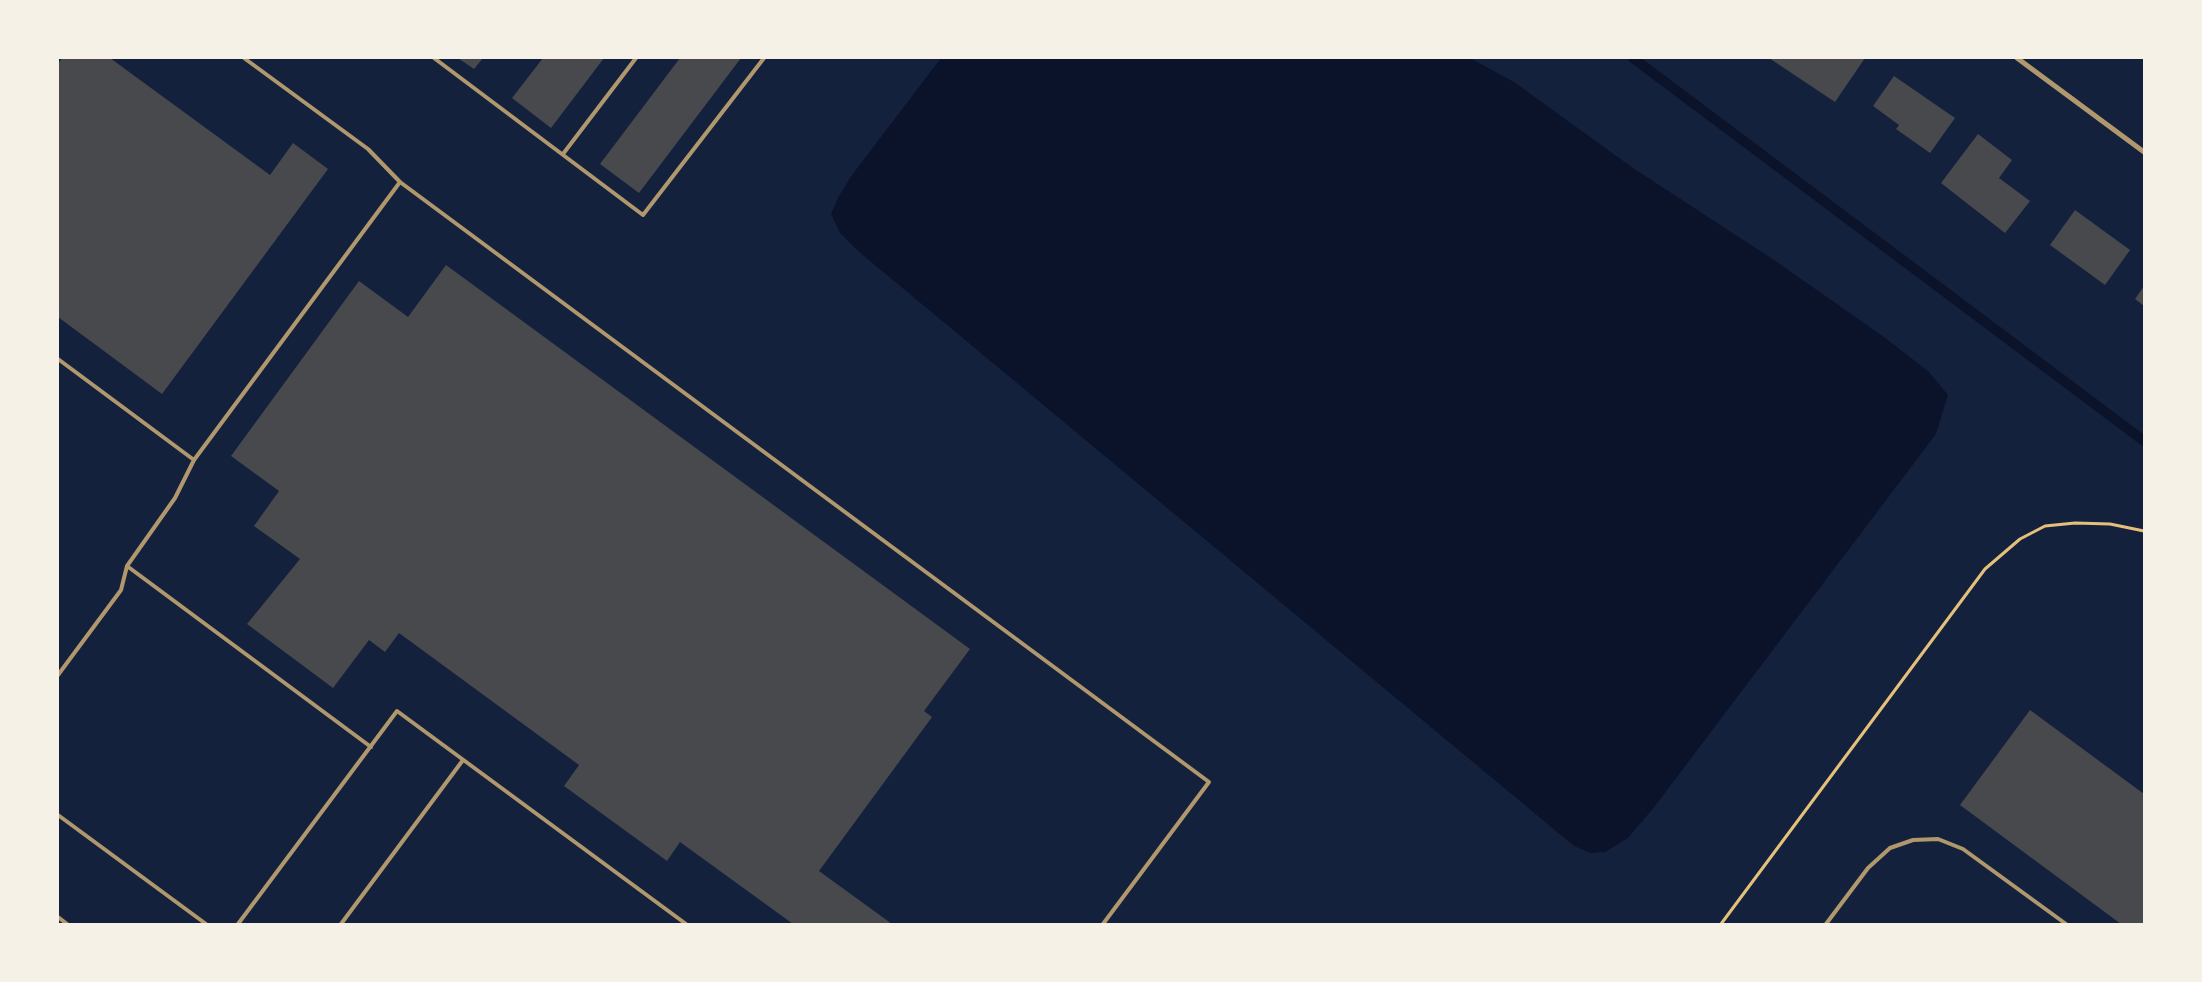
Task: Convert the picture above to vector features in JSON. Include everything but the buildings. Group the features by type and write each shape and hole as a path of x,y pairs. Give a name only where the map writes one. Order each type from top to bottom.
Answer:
{"street":[{"path":"2018,58 2144,152"}],"lane":[{"path":"244,58 368,149 400,182 1209,782 1103,924"},
{"path":"434,58 643,215 764,58"},
{"path":"562,154 636,58"},
{"path":"58,675 121,590 128,566 175,498 194,460 400,182"},
{"path":"58,359 194,460"},
{"path":"128,566 371,747"},
{"path":"238,924 397,711 686,924"},
{"path":"342,924 463,760"},
{"path":"58,814 206,924"},
{"path":"1826,924 1868,868 1890,848 1913,840 1938,839 1964,848 2066,924"},
{"path":"58,918 67,924"}],"path":[{"path":"1721,924 1967,591 1985,569 2000,555 2020,539 2045,526 2075,523 2110,524 2144,532"}],"water":[{"path":"941,58 1470,58 1514,82 1633,168 1774,260 1884,337 1929,372 1948,395 1936,434 1655,806 1628,838 1605,852 1591,853 1574,846 858,251 840,233 831,214 839,196 852,175"}],"waterway":[{"path":"1633,58 2144,441"}]}
